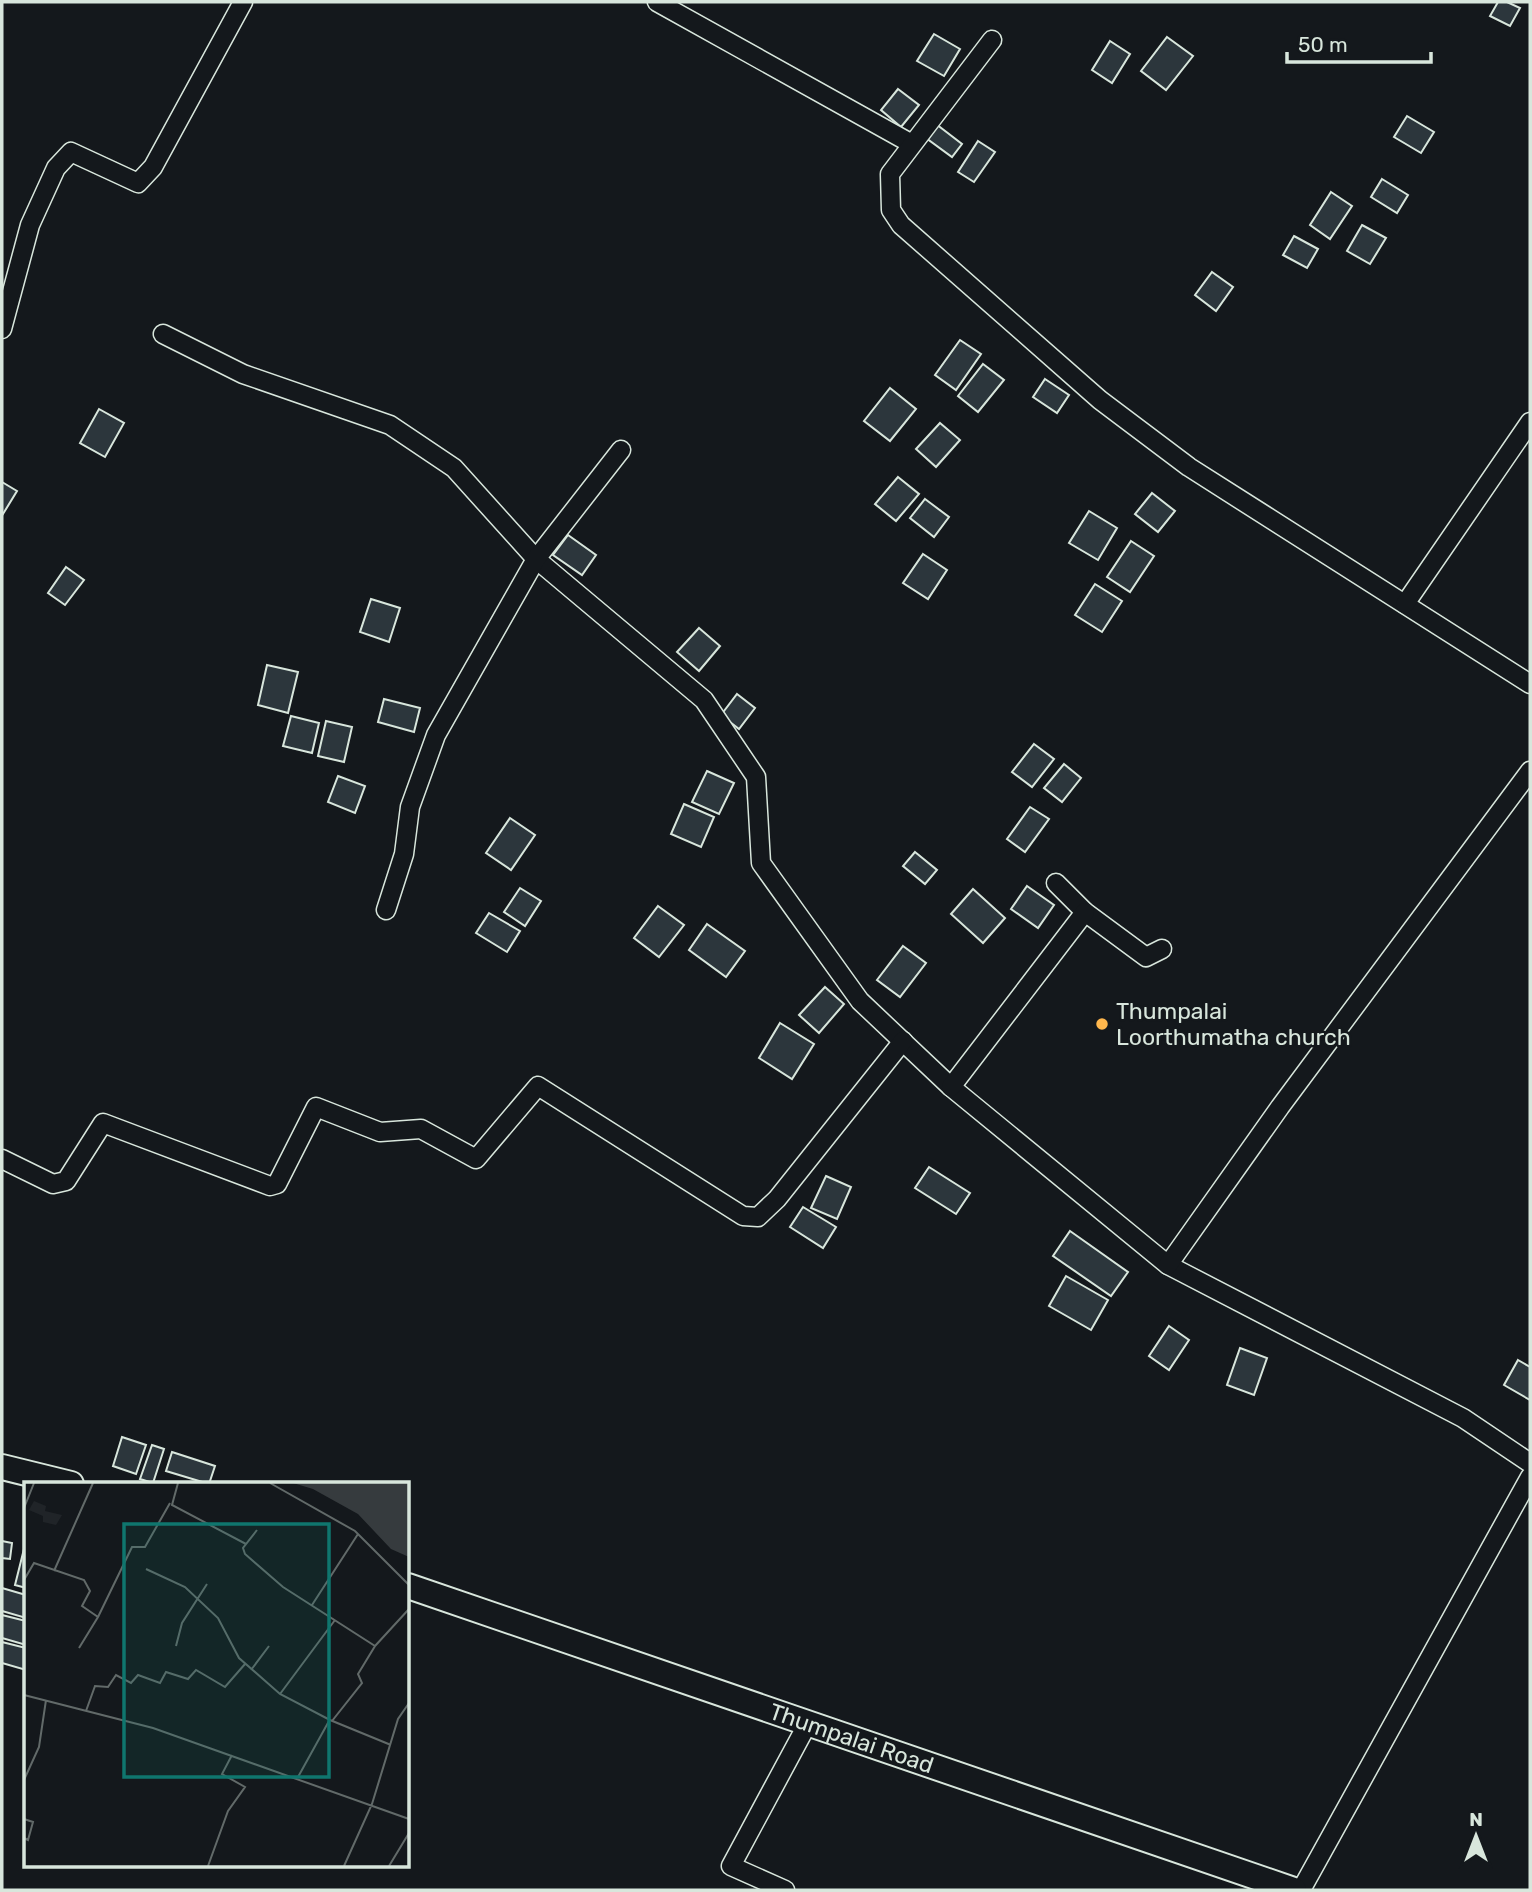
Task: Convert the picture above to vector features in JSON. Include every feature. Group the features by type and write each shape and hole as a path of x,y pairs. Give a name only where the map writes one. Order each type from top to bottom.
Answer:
{"street":[{"path":"2,329 30,225 56,169 71,152 138,183 153,167 243,2"},
{"path":"657,2 912,144"},
{"path":"992,40 890,174 891,210 901,225 1100,400 1189,467 1530,684"},
{"path":"163,334 243,373 390,425 454,468 536,559 704,699 756,777 761,863 860,1001 951,1087 1168,1265 1463,1418 1530,1463"},
{"path":"1405,604 1530,422"},
{"path":"386,910 404,854 410,807 436,734 536,559 621,450"},
{"path":"1168,1265 1280,1107 1530,771"},
{"path":"1056,883 1086,912 1146,957 1161,948"},
{"path":"951,1087 1086,912"},
{"path":"2,1159 53,1184 66,1181 103,1123 271,1186 277,1184 316,1107 380,1132 421,1129 476,1159 538,1086 743,1216 758,1217 777,1199 903,1041"},
{"path":"2,1467 63,1482"},
{"path":"1301,1890 1530,1477"},
{"name":"Thumpalai Road","path":"410,1587 1294,1890"},
{"path":"785,1890 731,1866 808,1723"}],"building":[{"path":"1498,2 1507,2 1520,8 1510,26 1490,16"},
{"path":"934,34 960,49 944,76 917,61"},
{"path":"1167,37 1193,56 1166,90 1141,71"},
{"path":"1110,41 1130,54 1112,83 1092,70"},
{"path":"898,89 919,105 901,127 881,110"},
{"path":"1407,116 1434,132 1421,153 1394,137"},
{"path":"936,124 962,144 952,157 926,138"},
{"path":"978,141 995,152 974,182 958,172"},
{"path":"1382,179 1408,195 1397,213 1371,197"},
{"path":"1331,192 1352,206 1330,239 1310,225"},
{"path":"1362,225 1386,238 1370,264 1347,251"},
{"path":"1294,236 1318,249 1307,268 1283,255"},
{"path":"1212,272 1233,287 1216,311 1195,295"},
{"path":"960,340 981,354 956,390 935,375"},
{"path":"983,364 1004,380 978,412 958,396"},
{"path":"1045,379 1069,395 1057,413 1033,397"},
{"path":"890,388 916,409 890,441 864,421"},
{"path":"99,409 124,423 105,457 80,443"},
{"path":"940,423 960,440 936,467 916,449"},
{"path":"898,477 919,494 896,521 875,504"},
{"path":"2,482 17,491 3,514 2,513"},
{"path":"1152,493 1175,511 1158,532 1135,514"},
{"path":"925,499 949,517 934,537 910,518"},
{"path":"1089,511 1117,528 1098,560 1069,543"},
{"path":"568,535 596,555 582,575 553,555"},
{"path":"1131,541 1154,556 1130,592 1107,577"},
{"path":"923,554 947,570 928,599 903,583"},
{"path":"66,567 84,580 65,605 48,593"},
{"path":"1095,584 1122,601 1102,632 1075,615"},
{"path":"371,599 400,608 389,642 360,632"},
{"path":"699,628 720,646 699,671 677,652"},
{"path":"267,665 298,672 288,713 258,705"},
{"path":"737,694 755,708 739,729 721,715"},
{"path":"384,699 420,708 414,732 378,722"},
{"path":"291,716 319,723 312,753 283,746"},
{"path":"326,721 352,727 344,762 318,756"},
{"path":"1034,744 1054,759 1032,787 1012,772"},
{"path":"1064,764 1081,778 1062,802 1044,788"},
{"path":"707,771 734,783 719,814 692,802"},
{"path":"338,776 365,786 355,813 328,802"},
{"path":"684,804 714,817 701,847 671,834"},
{"path":"1030,807 1049,819 1025,852 1007,839"},
{"path":"510,818 535,835 511,870 486,853"},
{"path":"915,852 937,870 925,884 903,866"},
{"path":"1027,886 1054,905 1038,928 1011,909"},
{"path":"520,888 541,901 525,926 504,912"},
{"path":"973,889 1005,918 983,943 951,914"},
{"path":"658,906 684,925 659,957 634,938"},
{"path":"489,913 520,931 507,952 476,933"},
{"path":"707,924 745,951 726,977 689,950"},
{"path":"903,946 926,963 900,997 877,980"},
{"path":"825,987 844,1004 819,1033 799,1015"},
{"path":"780,1023 814,1044 792,1079 759,1058"},
{"path":"929,1167 970,1193 956,1214 915,1188"},
{"path":"826,1176 851,1187 837,1219 811,1208"},
{"path":"803,1207 836,1227 823,1248 790,1227"},
{"path":"1070,1231 1128,1272 1111,1296 1053,1256"},
{"path":"1066,1276 1108,1300 1091,1330 1049,1306"},
{"path":"1169,1326 1189,1340 1169,1370 1149,1356"},
{"path":"1240,1348 1267,1358 1254,1395 1227,1385"},
{"path":"1518,1360 1530,1367 1530,1400 1504,1385"},
{"path":"122,1437 146,1445 136,1474 113,1466"},
{"path":"152,1445 164,1449 153,1482 140,1479"},
{"path":"172,1452 215,1466 210,1482 166,1471"},
{"path":"2,1541 12,1543 10,1559 2,1558"},
{"path":"24,1549 24,1587 15,1585"},
{"path":"2,1588 24,1594 24,1617 2,1611"},
{"path":"2,1615 24,1620 24,1644 2,1638"},
{"path":"2,1642 24,1648 24,1669 2,1663"}],"place":[{"name":"Thumpalai Loorthumatha church","path":"1102,1024"}]}
